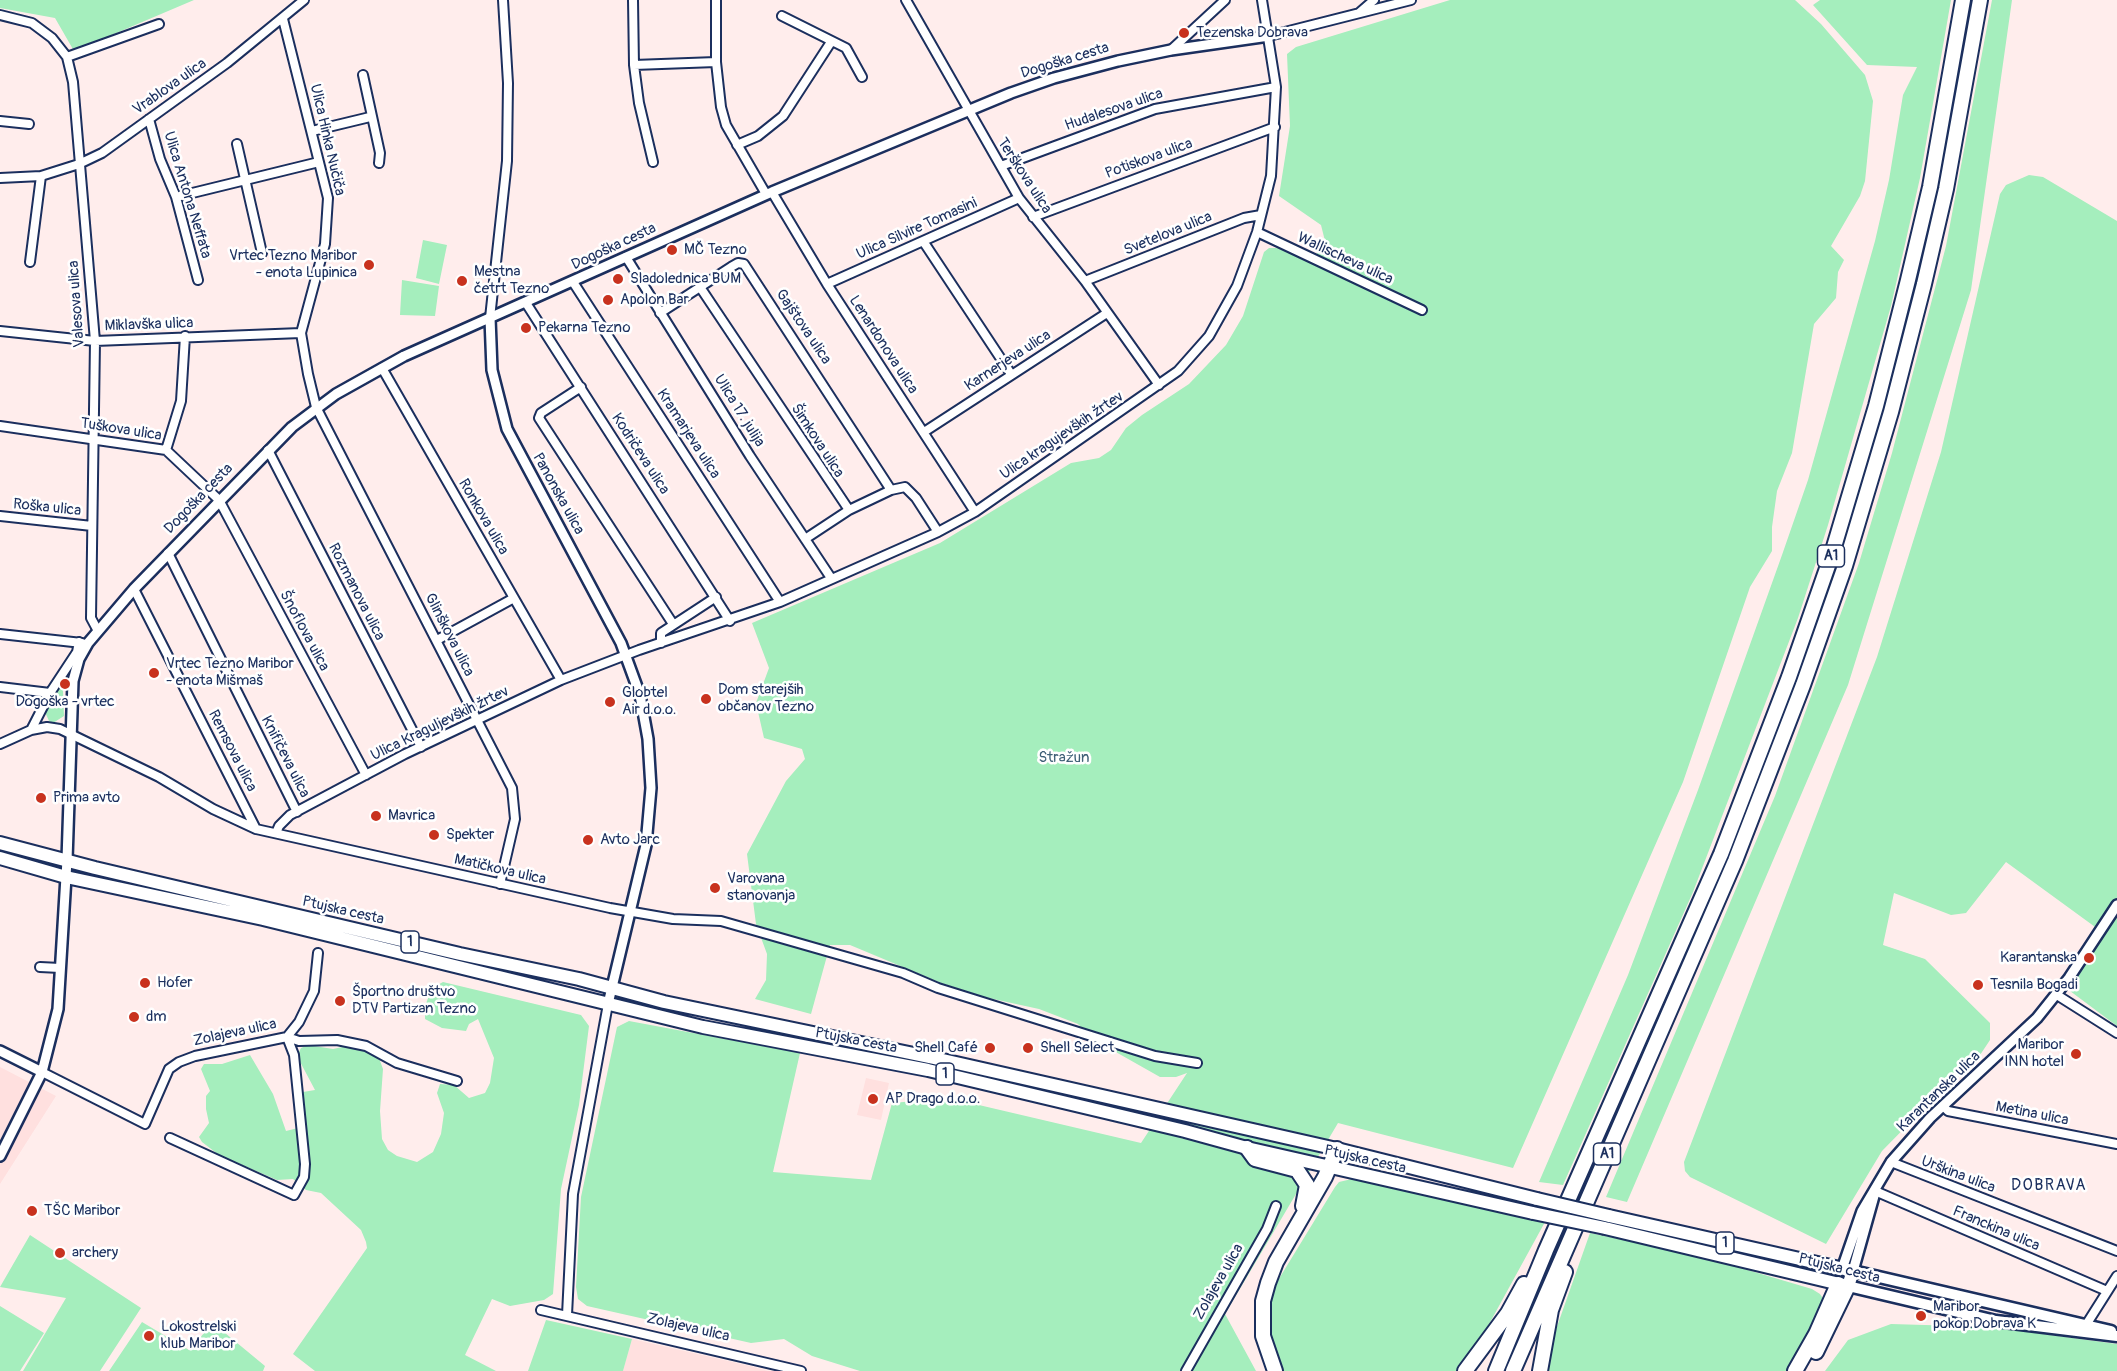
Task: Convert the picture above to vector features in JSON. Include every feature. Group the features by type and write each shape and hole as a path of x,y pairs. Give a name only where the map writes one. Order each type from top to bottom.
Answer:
{"highway":[{"name":"A1","path":"1496,1371 1546,1250 1721,854 1789,677 1831,557 1876,406 1908,280 1932,176 1963,0"},
{"name":"A1","path":"1514,1371 1562,1255 1736,861 1799,696 1845,566 1891,412 1924,284 1946,189 1980,0"},
{"path":"1247,1148 1255,1159 1286,1165 1304,1177 1307,1185 1297,1224"},
{"path":"1275,1371 1263,1336 1263,1301 1276,1262 1330,1167 1337,1149"},
{"path":"1465,1371 1508,1313 1533,1263 1546,1250"},
{"path":"1540,1371 1551,1310 1565,1270 1562,1255"},
{"path":"1795,1371 1843,1285"},
{"path":"1802,1371 1825,1338 1843,1285"}],"main road":[{"name":"Ptujska cesta","path":"0,843 448,951 612,987 664,1002 943,1060 1337,1149 1537,1199 1607,1222 1843,1285 1996,1321 2117,1334"},
{"name":"Ptujska cesta","path":"0,858 66,877 263,919 703,1027 928,1070 1247,1148 1533,1213 1607,1222 1848,1270 2117,1334"},
{"path":"1843,1285 1848,1270"}],"street":[{"name":"Vrablova ulica","path":"0,178 41,176 79,164 102,153 283,19 304,0"},
{"name":"Panonska ulica","path":"503,0 508,83 507,161 490,318 492,370 507,429 610,620 626,655 644,715 651,779 646,845 612,987"},
{"path":"633,0 634,65 639,103 652,162"},
{"name":"Lenardonova ulica","path":"716,0 716,62 721,107 737,145 975,512"},
{"name":"Terškova ulica","path":"906,0 967,111 1019,198 1085,281 1159,385"},
{"path":"1171,50 1225,0"},
{"path":"1262,0 1269,36"},
{"name":"Dogoška cesta","path":"1355,16 1374,0"},
{"name":"Dogoška cesta","path":"67,860 73,681 83,643 98,631 134,589 268,450 316,407 382,368 769,193 967,111 1054,78 1171,50 1269,36 1411,0"},
{"name":"Valesova ulica","path":"0,15 22,20 38,27 61,47 67,57 73,82 95,340 91,618 98,631"},
{"path":"782,16 846,48 862,77"},
{"name":"Ulica Hinka Nučiča","path":"283,19 328,198 325,244 301,333 316,407"},
{"path":"67,57 159,24"},
{"name":"Ulica kragujevških žrtev","path":"626,655 780,602 938,532 975,512 1159,385 1195,355 1219,321 1237,286 1262,215 1271,176 1275,127 1276,87 1269,36"},
{"path":"737,145 758,136 783,116 831,42"},
{"path":"634,65 716,62"},
{"path":"363,75 370,117 380,153 380,163"},
{"name":"Hudalesova ulica","path":"1001,166 1155,109 1276,87"},
{"path":"312,131 370,117"},
{"name":"Ulica Antona Neffata","path":"149,119 160,159 176,197 198,280"},
{"path":"0,121 29,124"},
{"name":"Potiskova ulica","path":"1033,217 1275,127"},
{"path":"237,144 262,253"},
{"path":"176,197 319,162"},
{"path":"30,262 41,176"},
{"name":"Ulica Silvire Tomasini","path":"827,284 1019,198"},
{"name":"Svetelova ulica","path":"1085,281 1244,218 1262,215"},
{"name":"Wallischeva ulica","path":"1257,232 1422,310"},
{"path":"923,241 1011,375"},
{"name":"Ulica 17. julija","path":"626,257 831,578"},
{"name":"Gajštova ulica","path":"660,313 738,263 744,264 891,490"},
{"name":"Kramarjeva ulica","path":"573,282 780,602"},
{"name":"Šimkova ulica","path":"700,286 849,510"},
{"name":"Kodričeva ulica","path":"526,303 730,621"},
{"name":"Karnerjeva ulica","path":"924,432 1107,313"},
{"name":"Miklavška ulica","path":"0,331 95,340 301,333"},
{"path":"166,450 180,401 185,336"},
{"name":"Ronkova ulica","path":"382,368 561,680"},
{"path":"581,387 541,413 539,418 674,624"},
{"name":"Glinškova ulica","path":"316,407 512,788 515,819 500,884"},
{"name":"Tuškova ulica","path":"0,426 166,450 219,500"},
{"name":"Rozmanova ulica","path":"268,450 421,747"},
{"path":"805,539 849,510 900,487 909,489 938,532"},
{"name":"Šnoflova ulica","path":"219,500 366,775"},
{"name":"Roška ulica","path":"0,516 92,526"},
{"name":"Knifičeva ulica","path":"168,553 297,812"},
{"name":"Remsova ulica","path":"134,589 256,828"},
{"path":"661,643 661,633 716,597"},
{"path":"437,640 514,598"},
{"path":"0,634 83,643 50,693 32,730 0,744"},
{"name":"Ulica Kraguljevških žrtev","path":"276,833 285,819 421,747 561,680 626,655"},
{"path":"0,687 50,693"},
{"name":"Matičkova ulica","path":"32,730 47,727 60,729 159,777 213,809 256,828 500,884 630,911 673,919 722,921 903,973 938,988 1155,1056 1197,1063"},
{"path":"0,1156 42,1072 58,1009 67,860"},
{"name":"Karantanska ulica","path":"1848,1270 1862,1211 1891,1162 1943,1106 2022,1035 2056,995 2117,905"},
{"name":"Zolajeva ulica","path":"42,1072 145,1124 169,1069 179,1062 195,1056 287,1037 299,1022 314,991 318,953"},
{"path":"40,967 60,968"},
{"path":"567,1314 573,1194 612,987"},
{"path":"2056,995 2117,1034"},
{"path":"287,1037 299,1041 337,1040 366,1046 396,1063 457,1081"},
{"path":"170,1138 294,1196 304,1177 305,1164 294,1055 287,1037"},
{"path":"0,1052 42,1072"},
{"name":"Metina ulica","path":"1943,1106 1948,1111 2117,1144"},
{"name":"Urškina ulica","path":"1891,1162 2117,1251"},
{"name":"Franckina ulica","path":"1875,1191 2107,1291"},
{"name":"Zolajeva ulica","path":"1186,1371 1267,1229 1276,1206"},
{"path":"2086,1325 2117,1276"},
{"name":"Zolajeva ulica","path":"541,1310 567,1314 801,1371"}],"shaded area":[{"path":"0,1067 56,1096 0,1184"},
{"name":"AP Drago d.o.o.","path":"866,1078 889,1083 881,1120 857,1115"},
{"path":"632,1339 750,1366 768,1371 623,1371"}],"green space":[{"path":"0,0 194,0 74,51 55,18 0,8"},
{"name":"Stražun","path":"1450,0 1795,0 1821,24 1865,75 1873,101 1865,181 1860,196 1831,246 1844,260 1838,272 1836,298 1814,324 1792,453 1777,491 1772,527 1772,551 1750,587 1683,782 1513,1168 1338,1123 1225,1314 1256,1371 860,1371 812,1356 784,1339 751,1343 587,1306 578,1299 576,1287 581,1197 617,1027 629,1021 800,1053 773,1172 871,1180 892,1103 949,1098 1141,1143 1187,1073 1176,1077 1160,1077 1091,1038 1078,1024 1039,1009 984,997 941,983 850,945 830,945 811,1014 755,999 766,980 767,954 756,924 747,854 786,781 805,759 802,749 764,738 756,703 769,668 752,623 940,543 1071,463 1099,458 1111,450 1126,428 1189,384 1226,345 1243,316 1264,252 1269,248 1280,248 1307,261 1320,251 1325,241 1321,225 1279,196 1290,126 1287,54 1296,47"},
{"path":"1820,0 1951,0 1920,178 1891,306 1828,525 1798,618 1693,892 1563,1185 1539,1182 1628,975 1698,790 1808,480 1875,241 1889,180 1903,95 1917,67 1867,65 1813,5"},
{"path":"1992,0 2012,0 1971,290 1848,685 1627,1202 1606,1197 1775,796 1859,563 1892,453 1946,246"},
{"path":"2029,175 2043,177 2117,221 2117,1026 2066,988 2102,932 2006,862 1966,913 1951,915 1894,893 1883,945 1925,959 1990,1023 1990,1040 1976,1061 1933,1099 1882,1151 1826,1244 1690,1177 1685,1171 1684,1162 1877,657 1941,452 2000,194 2006,185"},
{"path":"423,240 447,245 439,284 416,278"},
{"path":"402,280 439,286 435,316 400,315"},
{"path":"64,679 66,680 63,691 64,716 53,723 49,721 45,712"},
{"path":"443,982 581,1015 589,1026 579,1105 561,1189 553,1294 544,1300 510,1306 492,1299 465,1355 496,1371 315,1371 293,1354 367,1248 366,1242 361,1230 321,1193 306,1190 293,1179 277,1180 219,1155 202,1142 199,1137 209,1123 206,1096 210,1091 201,1069 204,1064 222,1064 250,1055 273,1094 286,1131 306,1126 303,1092 315,1090 297,1056 301,1048 308,1045 333,1049 352,1045 366,1049 379,1058 383,1069 380,1111 382,1139 388,1150 397,1156 417,1162 433,1152 441,1134 444,1113 437,1093 440,1084 454,1085 469,1098 485,1093 490,1083 494,1058 478,1019 469,1024 466,1031 442,1028 425,1019 425,1006 432,988"},
{"path":"1356,1178 1545,1222 1488,1326 1490,1330 1458,1371 1282,1371 1273,1351 1269,1327 1270,1301 1277,1282 1335,1187 1339,1182"},
{"path":"1590,1233 1697,1255 1812,1289 1820,1294 1824,1300 1792,1371 1547,1371 1549,1337 1554,1335"},
{"path":"30,1235 141,1308 100,1371 23,1371 66,1298 0,1287"},
{"path":"0,1306 44,1333 20,1371 0,1371"},
{"path":"546,1320 632,1339 623,1371 528,1371"},
{"name":"Lokostrelski klub Maribor","path":"142,1322 189,1350 213,1323 265,1366 263,1371 109,1371"},
{"path":"1891,1324 1992,1327 2117,1344 2117,1371 1825,1371 1848,1340"}],"place":[{"name":"Tezenska Dobrava","path":"1184,33"},
{"name":"MČ Tezno","path":"672,250"},
{"name":"Vrtec Tezno Maribor - enota Lupinica","path":"369,265"},
{"name":"Sladolednica BUM","path":"618,279"},
{"name":"Mestna četrt Tezno","path":"462,281"},
{"name":"Apolon Bar","path":"608,300"},
{"name":"Pekarna Tezno","path":"526,328"},
{"name":"Vrtec Tezno Maribor - enota Mišmaš","path":"154,673"},
{"name":"Dogoška - vrtec","path":"65,684"},
{"name":"Dom starejših občanov Tezno","path":"706,699"},
{"name":"Globtel Air d.o.o.","path":"610,702"},
{"name":"Prima avto","path":"41,798"},
{"name":"Mavrica","path":"376,816"},
{"name":"Spekter","path":"434,835"},
{"name":"Avto Jarc","path":"588,840"},
{"name":"Varovana stanovanja","path":"715,888"},
{"name":"Karantanska","path":"2089,958"},
{"name":"Hofer","path":"145,983"},
{"name":"Tesnila Bogadi","path":"1978,985"},
{"name":"Športno društvo DTV Partizan Tezno","path":"340,1001"},
{"name":"dm","path":"134,1017"},
{"name":"Shell Café","path":"990,1048"},
{"name":"Shell Select","path":"1028,1048"},
{"name":"Maribor INN hotel","path":"2076,1054"},
{"name":"AP Drago d.o.o.","path":"873,1099"},
{"name":"TŠC Maribor","path":"32,1211"},
{"name":"archery","path":"60,1253"},
{"name":"Maribor pokop.Dobrava K","path":"1921,1316"},
{"name":"Lokostrelski klub Maribor","path":"149,1336"}],"district":[{"name":"DOBRAVA","path":"2049,1186"}]}
